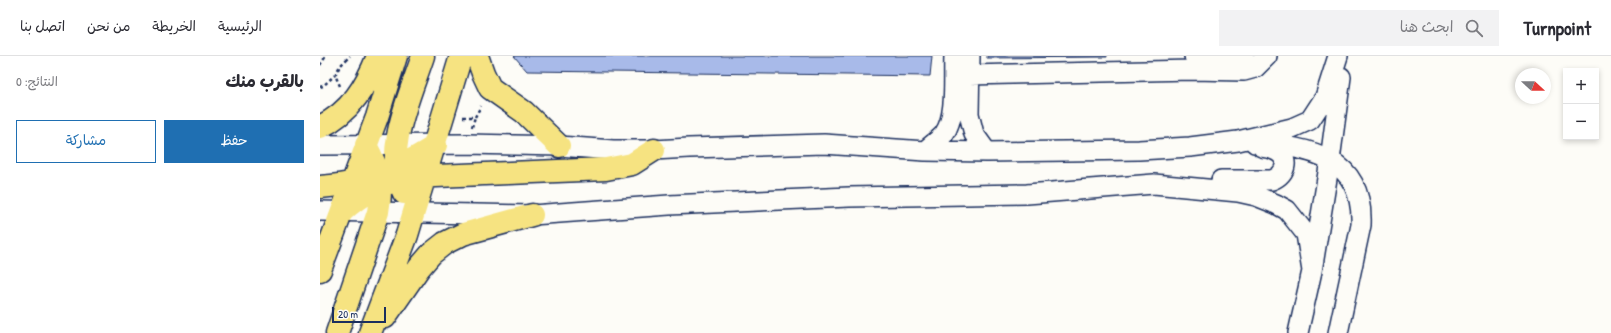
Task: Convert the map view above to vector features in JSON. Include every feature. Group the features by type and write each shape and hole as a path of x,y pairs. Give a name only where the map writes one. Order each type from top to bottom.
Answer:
{"main road":[{"path":"320,127 337,117 360,93 369,78 378,56"},
{"path":"320,270 366,145 396,56"},
{"path":"337,333 378,212 380,199 388,177 396,145 423,56"},
{"path":"370,333 415,212 461,56"},
{"path":"477,56 490,88 524,112 559,146"},
{"path":"366,145 374,160 402,191 415,212"},
{"path":"342,212 388,177 436,145"},
{"path":"320,187 388,177 606,169 632,164 654,150"},
{"path":"375,333 419,268 431,254 445,243 463,234 532,214"}],"street":[{"path":"925,151 944,134 949,124 952,109 954,56"},
{"path":"970,56 968,104 971,124 974,134 987,152"},
{"path":"969,75 1192,61 1244,56"},
{"path":"1192,61 1250,70 1261,63 1268,56"},
{"path":"320,144 468,144 559,146 613,150 824,144 925,151 987,152 1140,150 1238,141 1292,128 1310,120 1325,97 1338,56"},
{"path":"1298,333 1312,271 1330,160 1344,56"},
{"path":"1238,141 1293,146 1313,152 1330,160 1344,171 1353,182 1358,193 1361,209 1361,225 1338,333"},
{"path":"320,211 532,214 669,205 849,196 1027,194 1154,184 1178,180 1272,180 1278,178 1283,173 1286,164 1283,156 1275,150 1238,141"},
{"path":"1154,184 1238,192 1256,196 1287,210 1306,234 1312,271"}],"path":[{"path":"320,65 326,56"},
{"path":"320,87 335,75"}],"building":[{"path":"514,56 932,56 930,76 527,71"},
{"path":"987,56 1107,56 1107,57 987,58"}]}
